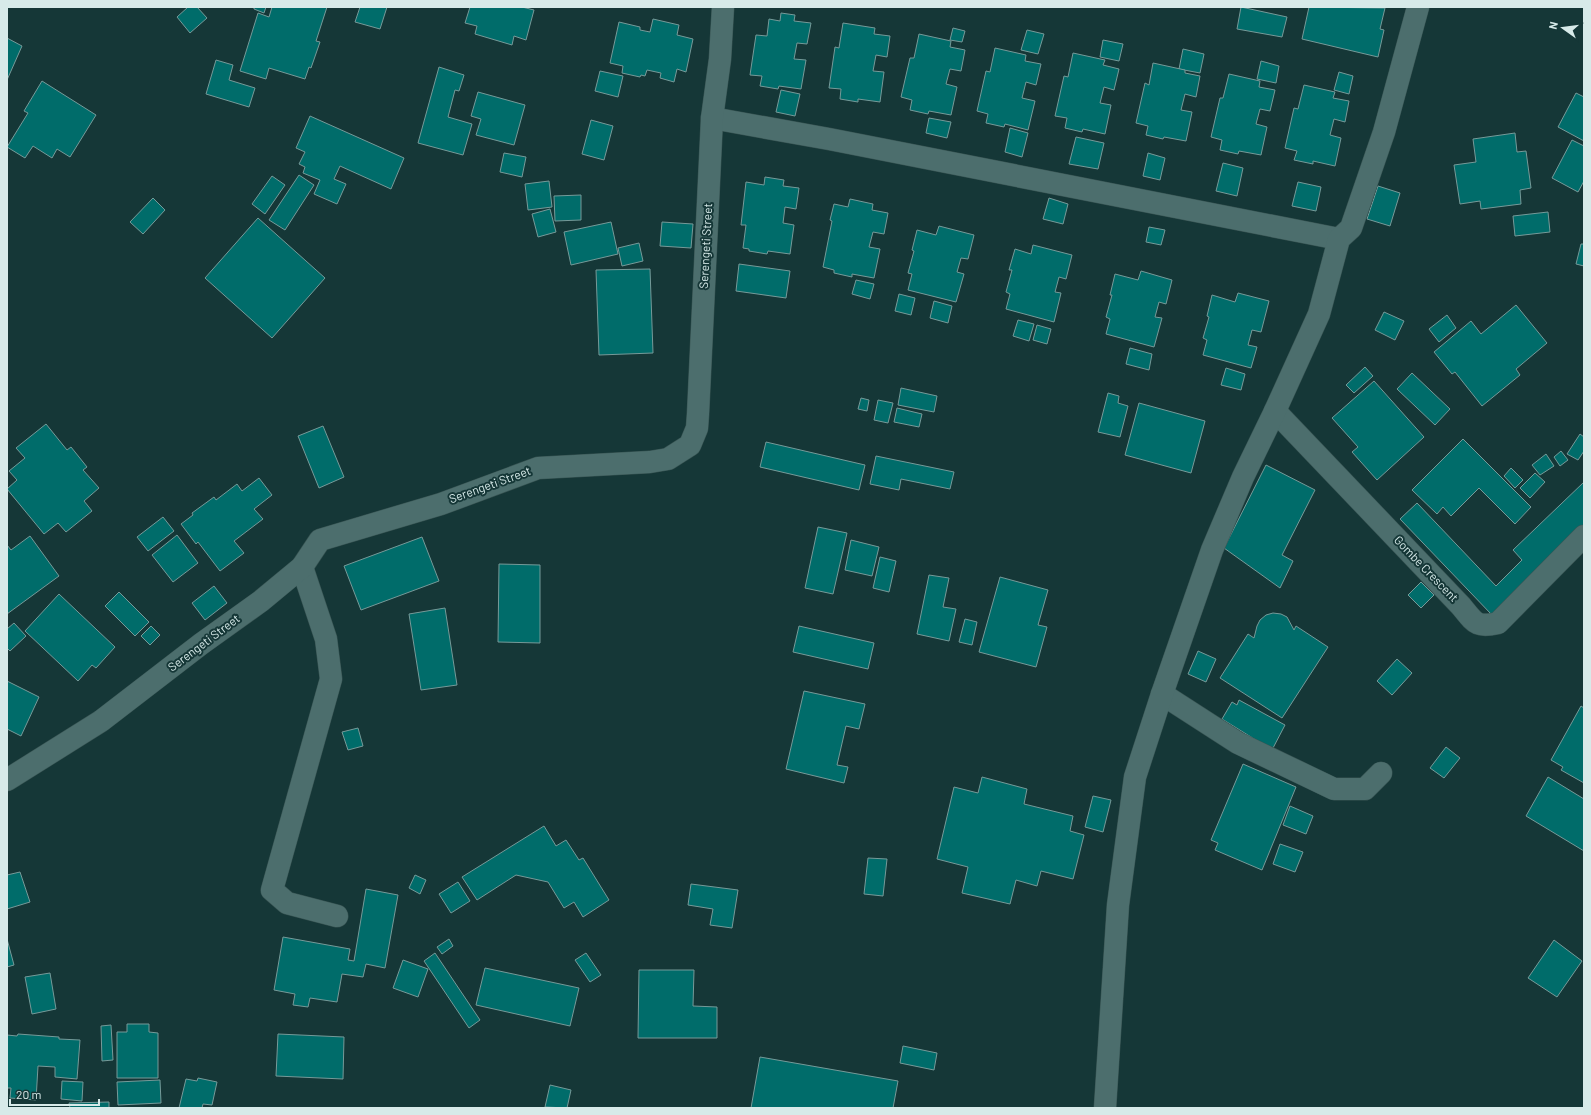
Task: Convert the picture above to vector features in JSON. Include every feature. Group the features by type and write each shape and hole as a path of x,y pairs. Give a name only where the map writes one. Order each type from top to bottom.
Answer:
{"street":[{"name":"Serengeti Street","path":"7,780 101,721 201,644 261,601 302,567 320,540 441,504 538,468 650,462 668,459 690,445 697,428 712,118 720,59 723,7"},
{"path":"1105,1108 1118,905 1135,777 1212,550 1319,314 1339,239 1351,228 1384,132 1418,7"},
{"path":"712,118 837,140 1339,239"},
{"name":"Gombe Crescent","path":"1275,411 1462,606 1474,622 1484,626 1498,623 1584,536"},
{"path":"302,567 326,639 331,679 272,890 287,903 337,916"},
{"path":"1162,694 1238,743 1334,789 1365,788 1381,773"}],"building":[{"path":"188,7 197,7 207,18 190,33 177,17"},
{"path":"254,7 266,7 264,13 254,9"},
{"path":"272,7 327,7 316,41 320,42 311,68 309,67 305,79 269,68 266,79 240,71 258,13 269,17"},
{"path":"360,7 387,7 380,29 355,22"},
{"path":"470,7 522,7 534,10 526,40 514,36 512,45 475,34 477,26 465,23"},
{"path":"1241,7 1287,17 1282,37 1237,29"},
{"path":"1309,7 1385,8 1380,29 1384,30 1378,57 1302,39"},
{"path":"781,13 795,15 794,21 811,23 807,44 797,43 794,59 806,60 801,89 779,86 778,89 760,86 762,76 750,75 756,35 767,36 769,19 780,21"},
{"path":"653,19 679,25 677,35 693,39 686,72 677,69 674,82 660,78 661,73 647,70 645,76 641,75 640,77 622,73 623,66 610,63 619,22 640,27 640,30 650,32"},
{"path":"843,23 875,28 874,34 890,36 887,57 876,55 873,71 884,72 880,102 858,99 858,102 840,99 841,89 829,88 835,47 839,48"},
{"path":"953,28 965,31 962,42 950,40"},
{"path":"1027,30 1044,34 1038,54 1021,50"},
{"path":"919,34 951,41 950,47 965,50 961,71 950,69 946,84 957,87 951,115 929,111 928,114 910,110 912,100 901,97 910,58 914,58"},
{"path":"7,38 22,46 7,80"},
{"path":"1103,40 1123,44 1119,61 1100,57"},
{"path":"995,48 1026,55 1025,61 1041,64 1036,85 1026,82 1022,98 1035,101 1028,130 1005,124 1004,127 986,123 988,114 977,111 986,71 990,72"},
{"path":"1183,49 1204,54 1200,73 1179,69"},
{"path":"1073,53 1105,60 1103,65 1119,69 1114,90 1104,87 1100,103 1111,105 1105,134 1083,129 1082,132 1065,128 1067,118 1055,116 1064,76 1068,77"},
{"path":"216,60 233,65 229,80 255,88 249,107 206,94"},
{"path":"1261,61 1279,66 1276,83 1257,79"},
{"path":"1153,63 1185,70 1185,73 1200,76 1196,97 1185,94 1181,110 1192,112 1186,141 1164,137 1163,139 1146,135 1148,126 1136,123 1145,83 1149,85"},
{"path":"439,67 464,75 459,91 455,90 448,117 472,124 463,155 418,143"},
{"path":"600,71 623,76 618,97 595,91"},
{"path":"1339,72 1353,76 1349,94 1334,90"},
{"path":"1229,74 1260,81 1259,87 1275,90 1270,111 1260,109 1256,124 1267,127 1261,155 1239,151 1238,154 1220,150 1222,140 1211,137 1220,98 1223,98"},
{"path":"42,81 96,115 70,157 57,149 52,158 33,146 25,158 7,147 28,113 24,111"},
{"path":"1304,85 1335,92 1333,98 1349,101 1345,122 1334,119 1330,135 1341,138 1335,166 1313,161 1313,164 1294,160 1297,151 1285,148 1294,108 1298,109"},
{"path":"781,90 800,94 795,116 776,112"},
{"path":"478,92 525,105 514,145 476,135 481,119 471,116"},
{"path":"1576,93 1584,97 1584,141 1558,127"},
{"path":"310,116 404,158 391,189 340,166 334,179 346,184 337,204 314,194 320,180 303,173 305,167 299,164 305,152 296,148"},
{"path":"929,118 951,122 947,138 926,133"},
{"path":"591,120 613,126 604,160 582,154"},
{"path":"1010,128 1028,133 1022,157 1005,152"},
{"path":"1515,133 1517,152 1526,151 1531,188 1520,190 1521,204 1481,209 1480,201 1460,204 1454,165 1476,162 1473,139"},
{"path":"1076,137 1104,143 1098,169 1069,164"},
{"path":"1572,140 1584,146 1584,181 1578,192 1552,178"},
{"path":"504,153 526,157 522,177 500,172"},
{"path":"1148,153 1165,158 1160,180 1143,176"},
{"path":"1223,163 1243,168 1237,196 1216,191"},
{"path":"299,175 314,185 285,230 269,220"},
{"path":"272,176 285,185 265,214 252,204"},
{"path":"765,177 784,180 783,186 799,188 796,209 785,207 783,223 794,225 790,254 768,251 767,254 749,251 749,249 743,248 746,225 741,225 746,182 764,185"},
{"path":"549,181 552,207 528,210 525,184"},
{"path":"1298,182 1321,187 1316,211 1292,206"},
{"path":"1378,186 1400,193 1390,226 1367,219"},
{"path":"581,195 581,220 555,221 554,196"},
{"path":"153,198 165,210 143,234 130,222"},
{"path":"1049,198 1068,204 1063,224 1043,219"},
{"path":"850,199 873,204 872,210 888,213 884,234 873,232 869,247 880,249 874,278 852,274 852,277 834,273 834,270 823,267 834,204 848,207"},
{"path":"550,209 556,232 538,237 532,214"},
{"path":"1548,212 1550,232 1515,236 1513,216"},
{"path":"258,218 325,278 272,338 205,278"},
{"path":"611,222 618,254 571,265 564,232"},
{"path":"662,222 693,224 691,248 660,246"},
{"path":"939,226 974,235 968,259 961,258 957,272 964,274 956,302 908,290 912,274 908,273 914,251 912,250 917,230 936,235"},
{"path":"1149,227 1165,230 1161,245 1146,242"},
{"path":"639,243 643,261 622,266 618,248"},
{"path":"1581,244 1584,244 1584,266 1576,264"},
{"path":"1033,245 1072,255 1066,279 1059,277 1055,292 1061,293 1054,322 1006,309 1010,294 1006,292 1012,270 1009,270 1015,249 1031,254"},
{"path":"739,264 790,271 786,298 736,291"},
{"path":"650,269 653,353 599,355 596,270"},
{"path":"1141,271 1172,280 1166,304 1159,302 1155,317 1162,318 1154,347 1106,334 1110,319 1106,317 1112,295 1110,295 1115,274 1138,280"},
{"path":"856,280 874,284 870,299 852,294"},
{"path":"1238,293 1269,301 1261,332 1252,330 1248,345 1257,347 1251,368 1203,355 1207,340 1203,338 1209,317 1207,316 1212,295 1235,302"},
{"path":"899,294 915,298 911,315 895,311"},
{"path":"934,301 952,306 948,323 930,318"},
{"path":"1516,305 1547,343 1516,369 1520,375 1482,406 1455,372 1452,374 1434,352 1471,321 1481,334"},
{"path":"1384,312 1404,321 1395,340 1375,330"},
{"path":"1447,315 1456,328 1439,342 1429,329"},
{"path":"1018,320 1034,324 1029,341 1013,336"},
{"path":"1037,325 1051,329 1047,344 1033,340"},
{"path":"1130,348 1152,354 1149,370 1126,364"},
{"path":"1365,367 1373,376 1354,393 1346,385"},
{"path":"1226,368 1245,374 1241,390 1221,385"},
{"path":"1412,373 1450,409 1435,425 1397,389"},
{"path":"1374,381 1424,437 1377,480 1352,452 1358,447 1332,418"},
{"path":"901,388 937,396 934,412 898,405"},
{"path":"1108,393 1119,396 1118,403 1128,406 1120,437 1098,432"},
{"path":"861,398 869,400 867,411 858,409"},
{"path":"878,400 893,403 888,423 874,420"},
{"path":"1139,403 1205,421 1191,473 1125,455"},
{"path":"897,408 922,414 919,427 894,422"},
{"path":"46,424 67,450 71,447 87,467 83,470 99,488 84,501 92,511 66,532 58,523 44,534 7,489 17,480 9,471 25,458 16,448"},
{"path":"323,426 344,477 319,488 298,436"},
{"path":"1580,434 1584,437 1584,451 1578,460 1567,454"},
{"path":"1463,439 1531,507 1515,524 1479,488 1451,516 1443,507 1437,514 1412,490"},
{"path":"766,442 865,465 859,490 760,467"},
{"path":"1561,451 1568,460 1560,466 1554,457"},
{"path":"1546,454 1554,466 1540,475 1532,465"},
{"path":"876,456 954,472 950,489 901,479 899,490 870,484"},
{"path":"1266,465 1315,490 1282,555 1293,561 1280,588 1224,548"},
{"path":"1511,468 1523,480 1515,488 1504,476"},
{"path":"1535,473 1545,482 1530,498 1520,488"},
{"path":"259,478 272,495 254,509 263,519 234,541 244,553 220,571 198,542 196,544 181,524 193,515 192,513 214,497 216,500 237,484 242,491"},
{"path":"1584,482 1584,527 1492,615 1400,519 1417,503 1496,586 1522,560 1513,550"},
{"path":"163,517 174,531 148,551 137,537"},
{"path":"818,527 847,533 833,594 805,588"},
{"path":"177,535 198,563 173,582 152,555"},
{"path":"30,536 59,576 7,614 7,545 11,550"},
{"path":"422,537 439,581 361,610 344,566"},
{"path":"851,540 879,547 872,576 845,570"},
{"path":"880,557 896,561 889,592 873,588"},
{"path":"499,564 540,565 540,643 498,642"},
{"path":"929,575 949,578 943,607 956,609 949,641 917,634"},
{"path":"1000,577 1048,590 1038,625 1047,627 1036,667 979,652"},
{"path":"1421,582 1434,595 1421,608 1408,595"},
{"path":"214,586 227,603 205,620 192,603"},
{"path":"119,592 149,622 135,636 105,606"},
{"path":"59,594 115,647 96,668 92,665 78,681 25,631"},
{"path":"445,608 457,685 421,690 409,614"},
{"path":"1273,613 1281,614 1287,617 1294,630 1296,626 1328,647 1282,718 1220,678 1248,634 1254,638 1260,620 1266,615"},
{"path":"965,619 977,622 972,645 959,642"},
{"path":"14,623 26,636 10,651 7,648 7,629"},
{"path":"151,626 160,635 150,645 141,636"},
{"path":"799,626 874,643 868,669 793,652"},
{"path":"1198,651 1216,659 1206,682 1188,674"},
{"path":"1397,659 1412,673 1392,695 1377,681"},
{"path":"7,681 39,697 21,736 7,729"},
{"path":"804,691 865,704 859,729 846,726 837,765 848,767 844,783 786,769"},
{"path":"1239,700 1285,725 1272,750 1222,719 1232,702 1237,705"},
{"path":"1581,706 1584,708 1584,783 1561,770 1563,767 1551,760"},
{"path":"358,728 363,746 348,750 342,732"},
{"path":"1446,747 1460,758 1444,778 1430,768"},
{"path":"1243,764 1296,787 1262,870 1215,850 1218,843 1211,840"},
{"path":"982,777 1027,789 1024,804 1073,816 1070,831 1084,835 1073,879 1041,871 1037,886 1016,880 1010,904 962,893 968,867 937,859 954,787 978,793"},
{"path":"1548,777 1584,799 1584,851 1526,816"},
{"path":"1093,796 1111,800 1103,832 1085,827"},
{"path":"1290,806 1313,816 1306,834 1283,825"},
{"path":"544,826 556,846 566,840 579,860 583,858 609,900 583,917 574,902 564,908 548,882 516,875 477,900 462,877"},
{"path":"1280,844 1303,852 1295,872 1273,864"},
{"path":"868,858 887,859 883,896 864,894"},
{"path":"20,872 30,902 7,909 7,875"},
{"path":"415,875 426,880 420,894 409,888"},
{"path":"458,882 470,901 451,913 439,894"},
{"path":"691,884 738,890 732,928 710,925 713,909 688,905"},
{"path":"366,889 398,895 385,968 366,964 363,977 342,974 337,1002 310,998 308,1007 293,1005 295,994 274,990 283,937 350,949 348,960 354,961"},
{"path":"7,939 14,965 7,967"},
{"path":"449,939 453,946 442,954 437,947"},
{"path":"1554,940 1582,961 1557,997 1528,978"},
{"path":"435,953 480,1020 469,1028 424,961"},
{"path":"586,953 601,975 590,982 575,960"},
{"path":"403,960 428,969 418,997 393,988"},
{"path":"485,968 579,988 570,1026 476,1005"},
{"path":"639,970 694,970 693,1006 717,1007 717,1038 638,1038"},
{"path":"50,973 56,1009 32,1014 25,977"},
{"path":"127,1024 149,1024 149,1032 158,1033 158,1078 117,1078 117,1032 127,1032"},
{"path":"111,1025 113,1060 102,1061 101,1026"},
{"path":"18,1034 80,1040 77,1079 55,1077 55,1067 38,1066 36,1100 10,1098 11,1088 7,1088 7,1035 17,1036"},
{"path":"278,1034 344,1037 343,1079 276,1076"},
{"path":"903,1046 937,1053 934,1070 900,1063"},
{"path":"760,1057 898,1081 893,1108 751,1108"},
{"path":"198,1078 217,1082 212,1105 203,1104 202,1108 179,1108 186,1079 197,1081"},
{"path":"160,1080 161,1103 118,1105 117,1082"},
{"path":"62,1081 83,1082 82,1101 61,1099"},
{"path":"550,1085 571,1090 567,1108 545,1107"},
{"path":"109,1102 109,1108 70,1108 69,1103"}]}
